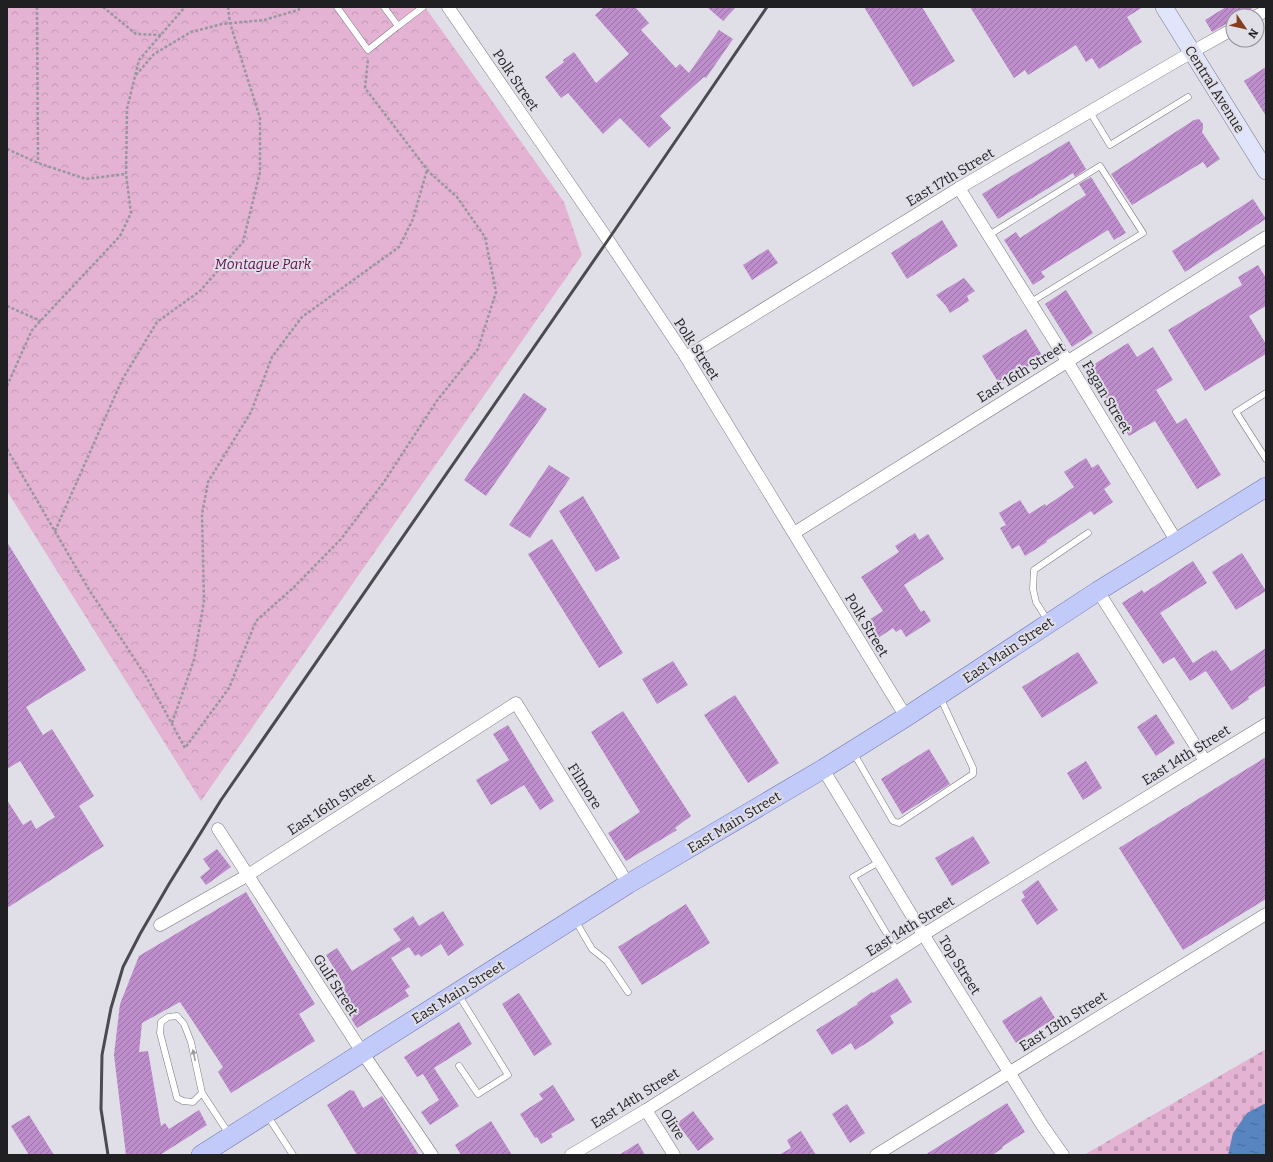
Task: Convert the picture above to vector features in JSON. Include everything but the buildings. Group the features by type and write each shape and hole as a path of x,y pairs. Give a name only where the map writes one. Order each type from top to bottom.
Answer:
{"main road":[{"name":"Central Avenue","path":"1164,7 1266,171"},
{"name":"East Main Street","path":"216,1147 362,1052 628,884 852,751 939,696 1098,591 1266,487"}],"street":[{"name":"Polk Street","path":"448,7 608,240 686,357 906,717"},
{"name":"East 17th Street","path":"686,357 959,188 1225,33"},
{"name":"Fagan Street","path":"959,188 1031,302 1176,542"},
{"name":"East 16th Street","path":"794,533 1266,237"},
{"path":"1098,591 1205,761"},
{"name":"East 16th Street","path":"160,925 248,875 516,703"},
{"name":"Filmore","path":"516,703 628,884"},
{"name":"East 14th Street","path":"571,1155 646,1110 923,934 1266,724"},
{"name":"Top Street","path":"823,769 923,934 1009,1072 1063,1155"},
{"name":"Gulf Street","path":"218,829 362,1052 432,1155"},
{"name":"East 13th Street","path":"876,1155 1266,914"},
{"name":"Olive","path":"646,1110 674,1155"}],"lane":[{"path":"337,7 368,50 423,7"},
{"path":"384,7 398,26"},
{"path":"1090,112 1110,145 1188,97"},
{"path":"988,235 1100,166 1142,233 1031,302"},
{"path":"1266,393 1236,412 1266,459"},
{"path":"1049,623 1036,602 1033,589 1034,570 1088,533"},
{"path":"852,751 893,821 899,823 973,774 973,768 939,696"},
{"path":"879,862 853,877 897,951"},
{"path":"574,918 592,949 607,961 628,992"},
{"path":"457,992 508,1075 478,1094 458,1066"},
{"path":"202,1093 193,1102 183,1101 177,1098 160,1034 161,1022 168,1017 177,1016 184,1024 191,1042 216,1147"},
{"path":"266,1114 293,1155"}],"path":[{"path":"36,7 38,163"},
{"path":"103,7 136,34 161,35"},
{"path":"7,386 32,330 120,236 131,213 126,174 127,109 140,60 185,7"},
{"path":"55,531 122,380 157,322 200,291 242,242 260,172 260,118 230,23 228,7"},
{"path":"136,75 154,54 191,32 222,24 264,20 298,10 302,7"},
{"path":"7,449 88,588 146,678 186,748 229,688 256,621 294,587 341,539 384,482 436,402 478,349 496,292 485,237 457,197 427,169 365,88 368,50"},
{"path":"7,150 38,163 86,179 126,174"},
{"path":"172,723 194,660 204,601 202,514 208,482 251,412 272,357 302,317 399,247 414,219 427,169"},
{"path":"7,306 41,321"}],"green space":[{"name":"Montague Park","path":"7,7 425,7 564,202 582,255 201,801 7,491"},
{"path":"1266,1049 1266,1155 1084,1155"}],"water":[{"path":"1266,1103 1266,1155 1228,1155 1233,1133 1247,1113"}],"railway":[{"path":"108,1155 101,1109 102,1055 111,1008 123,967 140,934 221,800 767,7"}]}
